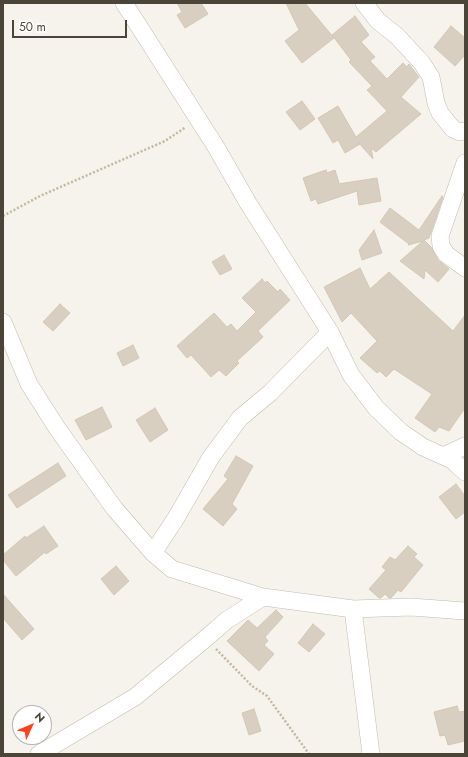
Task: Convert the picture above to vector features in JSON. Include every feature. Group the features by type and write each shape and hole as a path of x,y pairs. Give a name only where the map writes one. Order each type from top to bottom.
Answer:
{"street":[{"path":"124,3 216,147 248,203 330,332 351,375 376,408 401,432 423,447 452,460 465,472"},
{"path":"364,3 378,21 397,36 422,63 431,77 438,108 448,123 453,129 460,132 465,131"},
{"path":"465,163 440,236 441,246 446,254 465,268"},
{"path":"3,322 29,384 57,428 114,508 153,553 172,569 263,597 353,609 411,607 465,610"},
{"path":"153,553 176,518 211,457 240,418 270,393 330,332"},
{"path":"443,456 465,446"},
{"path":"39,754 135,697 227,620 263,597"},
{"path":"353,609 371,754"}],"path":[{"path":"3,216 40,196 165,141 198,120"},
{"path":"205,639 252,686 267,696 309,754"}],"building":[{"path":"177,3 201,3 208,14 185,28 177,15 182,12"},
{"path":"286,3 305,3 334,38 302,63 285,41 299,30"},
{"path":"355,16 369,35 361,42 375,57 370,61 387,79 403,63 407,67 409,64 419,77 401,97 421,114 376,152 371,148 373,159 360,144 345,153 338,140 333,143 318,118 338,106 356,137 387,111 367,90 372,86 349,62 351,60 332,35"},
{"path":"451,26 465,38 465,55 455,66 434,47"},
{"path":"302,101 315,119 300,130 286,112"},
{"path":"326,170 327,173 335,170 338,184 377,178 381,201 359,205 357,191 318,204 316,199 311,201 303,178"},
{"path":"442,196 443,197 429,238 424,240 431,247 438,260 449,269 438,282 425,270 424,279 400,261 423,241 408,245 409,244 380,222 390,208 419,230"},
{"path":"374,230 382,253 362,260 359,250"},
{"path":"224,255 232,269 220,275 212,262"},
{"path":"360,268 370,289 389,272 453,331 465,315 465,408 449,431 439,427 435,432 415,418 432,394 394,369 386,377 380,371 377,373 360,358 377,341 351,313 342,322 324,287"},
{"path":"262,279 265,283 267,281 278,292 280,289 290,300 258,331 263,337 237,361 239,363 226,376 219,370 211,377 191,355 187,358 177,346 214,313 227,327 231,324 237,331 256,312 242,298"},
{"path":"60,304 70,313 53,331 43,322"},
{"path":"133,345 139,358 123,366 117,353"},
{"path":"102,407 112,427 86,440 75,420"},
{"path":"155,408 168,430 150,442 136,420"},
{"path":"236,456 253,466 232,504 237,509 223,526 203,509 228,479 224,476"},
{"path":"58,463 66,476 17,508 8,495"},
{"path":"456,484 465,496 465,512 456,519 439,497"},
{"path":"44,526 58,546 46,554 45,552 16,576 3,560 3,555 25,536 26,538"},
{"path":"408,546 417,554 414,557 423,565 401,592 398,590 391,598 385,594 379,598 369,589 386,570 382,567 390,557 395,560"},
{"path":"116,566 129,581 114,595 101,579"},
{"path":"3,594 34,629 22,640 3,618"},
{"path":"276,610 283,617 265,637 268,641 264,645 274,654 259,671 227,641 248,620 257,628"},
{"path":"313,624 325,634 309,652 298,643"},
{"path":"457,706 459,712 465,711 465,741 448,745 445,735 440,736 434,712"},
{"path":"254,709 261,731 249,735 242,713"}]}
